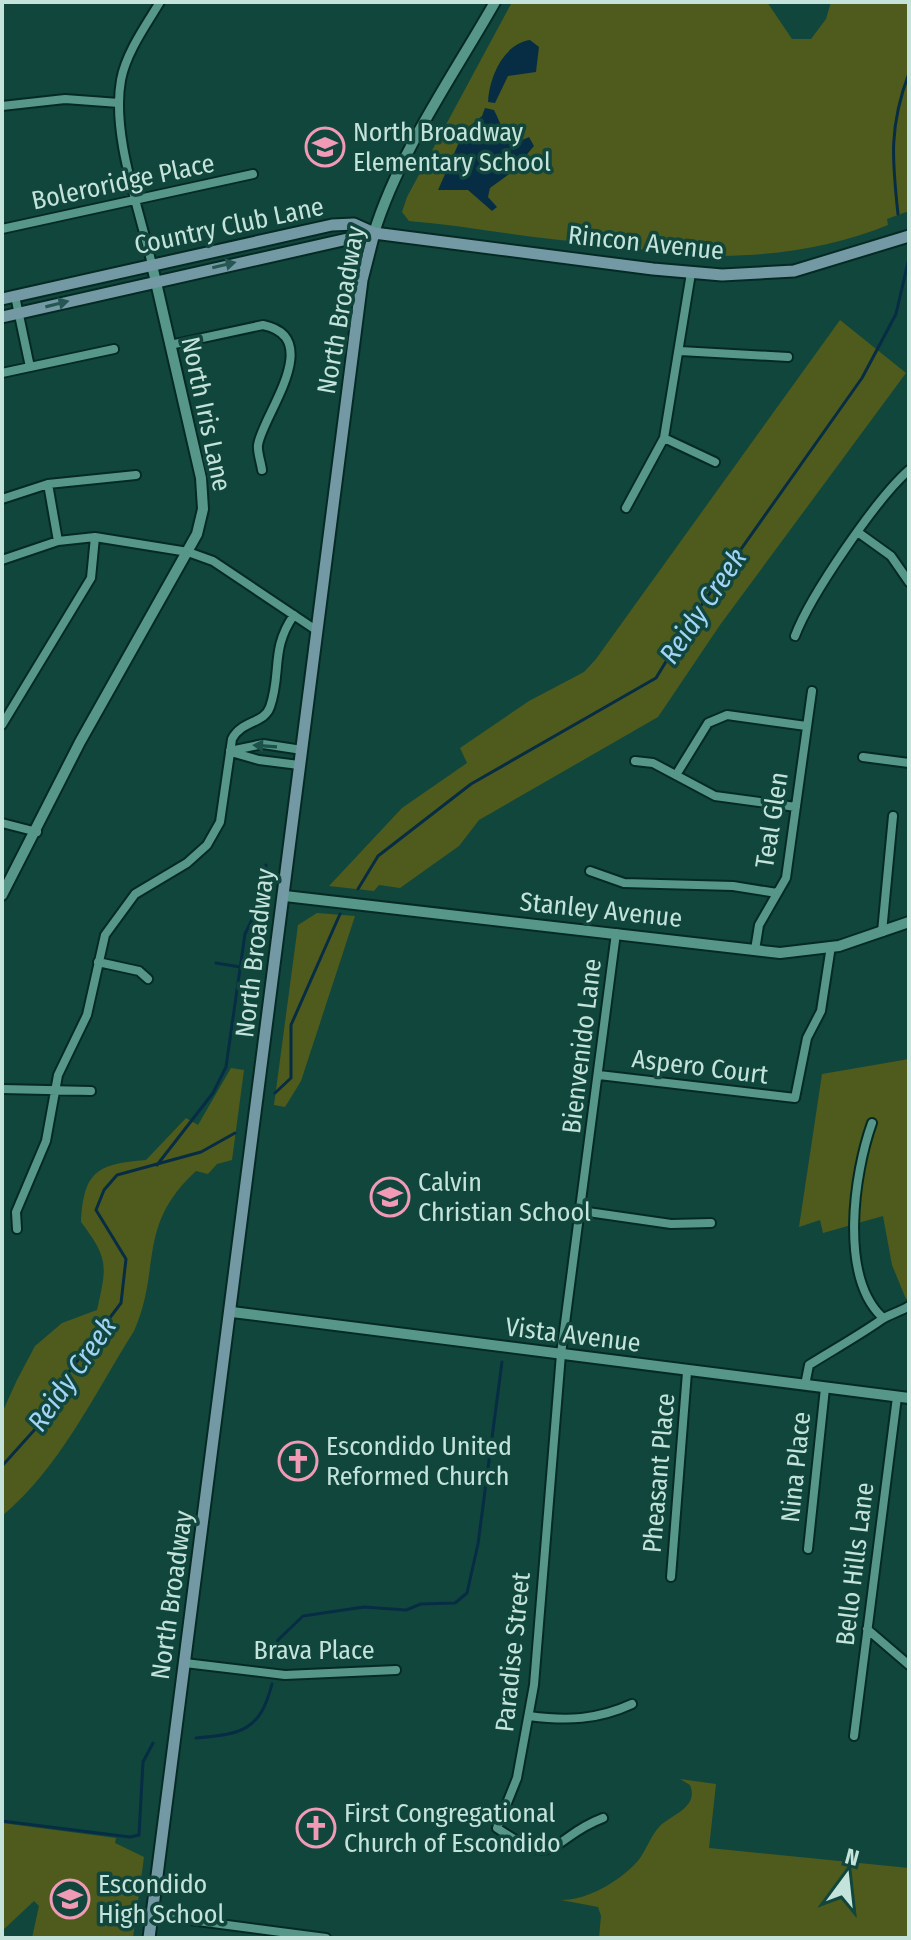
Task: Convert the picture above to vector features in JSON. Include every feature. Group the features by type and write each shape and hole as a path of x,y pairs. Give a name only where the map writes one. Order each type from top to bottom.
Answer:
{"main road":[{"name":"Country Club Lane","path":"2,299 332,225 354,224 374,233"},
{"name":"Country Club Lane","path":"2,317 374,233"},
{"name":"Rincon Avenue","path":"374,233 691,273 794,271 909,236"},
{"name":"North Broadway","path":"149,1938 232,1312 362,280 374,233"}],"street":[{"path":"148,2 158,5"},
{"name":"North Broadway","path":"374,233 381,209 410,152 495,2"},
{"name":"North Iris Lane","path":"2,895 37,832 80,742 188,552 203,509 201,478 122,134 119,103 124,68 158,5"},
{"path":"2,106 65,99 119,103"},
{"name":"Boleroridge Place","path":"2,229 253,174"},
{"path":"626,508 664,438 691,273"},
{"path":"15,296 30,367"},
{"path":"170,345 263,325 284,336 289,347 289,367 281,399 262,432 258,448 262,470"},
{"path":"2,373 114,349"},
{"path":"680,351 788,357"},
{"path":"664,438 715,462"},
{"path":"795,636 803,613 859,533 909,470"},
{"path":"2,499 48,484 136,475"},
{"path":"48,484 58,541"},
{"path":"859,533 891,556 909,582"},
{"path":"2,560 58,541 95,537 188,552 213,561 316,630"},
{"path":"2,725 91,578 95,537"},
{"path":"17,1229 16,1212 46,1141 63,1062 87,1015 105,935 126,903 148,883 197,856 215,832 222,813 230,751 237,730 261,719 270,707 278,640 294,615"},
{"name":"Teal Glen","path":"755,950 759,925 786,878 812,691"},
{"path":"676,775 708,723 716,717 727,715 806,726"},
{"path":"230,751 263,744 302,750"},
{"path":"230,751 259,760 299,765"},
{"path":"863,757 909,763"},
{"path":"635,761 653,763 715,796 796,807"},
{"path":"882,932 893,816"},
{"path":"2,823 37,832"},
{"path":"590,871 624,883 733,886 777,893"},
{"name":"Stanley Avenue","path":"285,896 780,953 831,946 909,922"},
{"name":"Bienvenido Lane","path":"561,1354 616,933"},
{"name":"Aspero Court","path":"599,1075 795,1098 807,1038 821,1011 831,946"},
{"path":"98,962 139,971 148,979"},
{"path":"2,1089 91,1091"},
{"path":"872,1123 859,1158 852,1227 861,1274 873,1306 882,1317"},
{"path":"581,1211 671,1224 711,1223"},
{"path":"805,1385 809,1365 872,1329 882,1317 894,1316 909,1306"},
{"name":"Vista Avenue","path":"232,1312 909,1398"},
{"name":"Paradise Street","path":"561,1354 529,1716 517,1778 497,1828 517,1842 543,1851 557,1848 585,1824 603,1818"},
{"name":"Pheasant Place","path":"671,1577 687,1372"},
{"name":"Nina Place","path":"808,1549 825,1388"},
{"name":"Bello Hills Lane","path":"854,1736 897,1397"},
{"path":"867,1629 909,1665"},
{"name":"Brava Place","path":"185,1663 285,1675 396,1670"},
{"path":"529,1716 582,1720 609,1715 632,1704"},
{"path":"152,1915 326,1938"},
{"path":"236,1938 238,1927"}],"green space":[{"path":"512,2 767,2 792,39 811,39 826,19 831,2 909,2 909,211 887,219 888,225 821,246 785,252 713,256 409,221 402,212 407,197"},
{"path":"840,320 906,373 720,625 658,717 479,820 459,846 400,888 379,885 374,891 329,886 402,808 467,763 460,748 529,701 584,672 596,659"},
{"path":"317,913 355,916 301,1081 285,1107 274,1105 298,925"},
{"path":"909,1059 909,1297 906,1299 892,1265 883,1216 823,1233 820,1220 799,1227 822,1074"},
{"path":"231,1068 244,1070 232,1160 217,1164 208,1174 196,1171 177,1191 157,1229 147,1287 134,1331 59,1453 2,1516 2,1413 17,1380 35,1346 62,1323 97,1310 103,1283 103,1263 97,1245 81,1222 90,1181 105,1168 146,1160 186,1118 198,1125"},
{"path":"680,1779 716,1784 709,1848 909,1868 909,1938 599,1938 601,1916 598,1907 561,1900 582,1897 602,1888 637,1862 657,1830 691,1799 690,1785"},
{"name":"Escondido High School","path":"2,1823 116,1838 115,1843 144,1857 133,1938 32,1938 39,1906 34,1901 2,1931"}],"water":[{"path":"530,40 539,47 536,72 508,76 495,103 488,102 491,83 505,55 520,43"},
{"path":"485,108 494,110 509,136 520,141 529,137 534,146 512,172 490,188 488,197 497,207 492,211 468,190 438,190 464,131 482,116"}],"waterway":[{"name":"Reidy Creek","path":"898,214 894,176 895,126 909,73"},
{"name":"Reidy Creek","path":"358,889 378,856 471,784 656,678 693,617 862,378 896,314 909,258"},
{"path":"157,1165 213,1093 226,1067 245,934 260,903 266,865"},
{"name":"Reidy Creek","path":"275,1093 291,1078 291,1025 340,914"},
{"path":"216,963 240,967"},
{"name":"Reidy Creek","path":"2,1466 46,1417 62,1381 121,1303 126,1259 96,1210 104,1190 117,1175 201,1152 235,1133"},
{"path":"272,1661 278,1640 303,1616 364,1607 406,1610 421,1604 455,1603 467,1593 478,1544 502,1362"},
{"path":"196,1738 237,1732 247,1727 262,1712 272,1684"},
{"path":"2,1821 130,1837 139,1835 143,1762 153,1743"}],"place":[{"name":"North Broadway Elementary School","path":"325,147"},
{"name":"Calvin Christian School","path":"390,1197"},
{"name":"Escondido United Reformed Church","path":"298,1461"},
{"name":"First Congregational Church of Escondido","path":"316,1828"},
{"name":"Escondido High School","path":"70,1899"}]}
